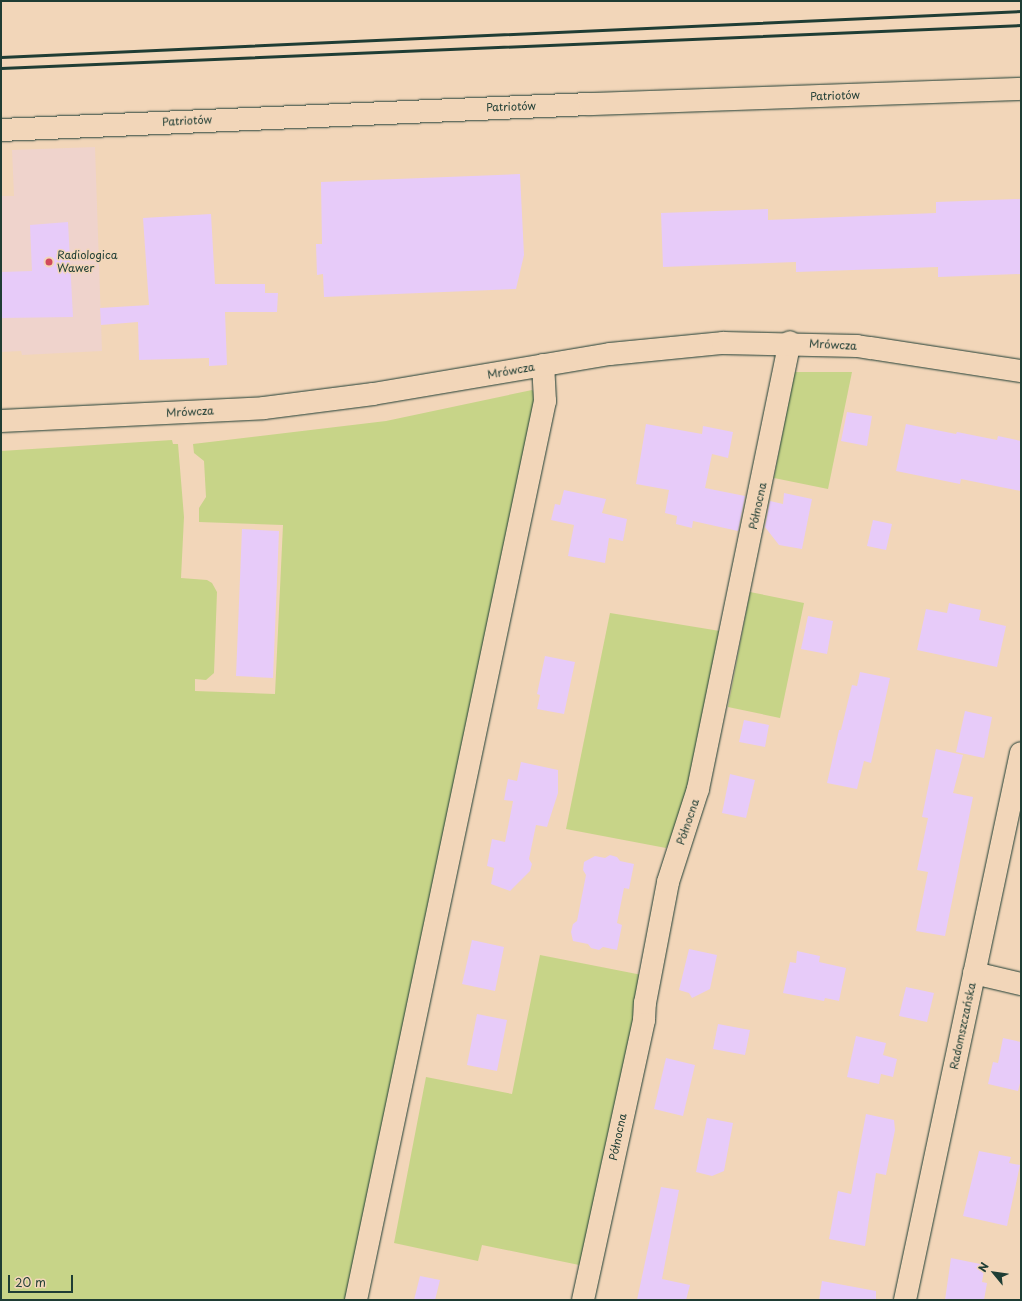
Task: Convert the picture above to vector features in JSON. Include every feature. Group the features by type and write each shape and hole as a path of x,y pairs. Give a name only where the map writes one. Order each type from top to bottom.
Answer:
{"street":[{"name":"Patriotów","path":"1,130 582,104 1021,89"},
{"name":"Mrówcza","path":"1,421 264,408 373,394 544,365 667,347 723,343 790,342 897,350 1021,370"},
{"name":"Północna","path":"583,1300 644,1020 645,1003 668,882 698,789 790,342"},
{"path":"356,1300 545,401 544,365"},
{"name":"Radomszczańska","path":"905,1300 1021,752"},
{"path":"974,974 1021,984"}],"shaded area":[{"path":"95,147 102,351 22,355 21,351 1,352 1,196 14,196 12,150"}],"green space":[{"path":"794,372 852,372 828,489 774,478"},
{"path":"532,390 537,395 345,1300 1,1300 1,451 172,440 173,444 178,444 184,517 181,578 207,580 212,583 217,592 214,673 206,680 195,679 195,691 275,694 283,525 199,522 199,508 206,497 204,461 194,453 193,444 386,421"},
{"path":"750,592 804,603 780,718 728,707"},
{"path":"610,613 726,632 684,816 666,848 566,829"},
{"path":"540,955 642,975 584,1266 482,1245 478,1261 394,1243 426,1077 512,1094"}],"building":[{"path":"520,174 524,255 516,289 324,297 323,274 317,275 316,244 322,244 321,182"},
{"path":"1021,199 1021,274 938,277 938,267 796,272 796,262 663,267 661,213 768,209 768,220 936,213 936,202"},
{"path":"211,214 215,284 265,284 265,293 278,293 277,312 225,312 227,365 209,366 209,358 139,360 138,322 101,325 100,308 149,305 143,218"},
{"name":"Radiologica Wawer","path":"68,222 73,317 1,318 1,272 32,271 30,225"},
{"path":"847,412 872,416 867,446 841,441"},
{"path":"646,424 702,434 703,426 733,432 728,458 712,454 705,488 745,496 738,531 693,521 692,528 676,524 677,516 665,513 669,490 636,484"},
{"path":"906,424 956,434 957,432 997,440 998,436 1021,441 1021,491 961,479 960,484 896,471"},
{"path":"564,490 606,499 602,513 627,519 623,541 609,538 605,563 568,556 574,525 551,520 555,504 560,505"},
{"path":"784,493 812,499 802,549 779,545 765,527 770,501 783,504"},
{"path":"873,520 892,524 886,550 867,546"},
{"path":"242,529 279,531 273,678 236,676"},
{"path":"949,603 981,610 979,620 1006,626 997,667 917,650 926,609 947,613"},
{"path":"808,616 833,621 827,654 801,649"},
{"path":"545,656 575,662 564,714 537,709 540,695 537,694"},
{"path":"860,672 890,678 871,763 864,761 857,789 827,783 839,730 841,730 852,685 857,686"},
{"path":"965,711 992,717 984,758 956,752"},
{"path":"744,720 769,725 765,747 739,742"},
{"path":"936,749 963,755 953,793 973,797 945,936 916,931 928,872 917,870 928,818 922,817"},
{"path":"521,762 558,770 558,793 547,827 536,825 529,859 532,864 530,871 510,891 491,884 494,868 487,866 492,839 505,842 513,801 504,800 508,779 517,781"},
{"path":"730,774 755,780 746,818 722,813"},
{"path":"610,855 617,857 620,861 634,864 629,889 624,888 617,923 622,925 617,950 603,947 599,950 591,948 588,944 573,941 571,932 573,924 577,921 586,875 583,870 584,862 595,856 605,858"},
{"path":"472,940 504,947 495,991 462,984"},
{"path":"689,949 717,955 710,989 692,998 689,993 679,990"},
{"path":"797,951 820,956 819,962 846,968 839,1001 825,998 824,1001 783,993 790,962 796,963"},
{"path":"906,987 934,993 927,1022 899,1016"},
{"path":"477,1014 507,1020 497,1071 467,1065"},
{"path":"718,1024 750,1030 745,1055 713,1049"},
{"path":"856,1036 886,1043 883,1055 897,1059 893,1077 881,1074 879,1084 847,1077"},
{"path":"1003,1038 1021,1042 1021,1079 1018,1091 988,1084 993,1062 998,1063"},
{"path":"666,1058 695,1065 683,1116 654,1109"},
{"path":"866,1114 894,1120 895,1130 886,1175 876,1173 865,1246 829,1239 838,1191 851,1194"},
{"path":"707,1118 733,1123 724,1171 712,1176 696,1172"},
{"path":"979,1151 1011,1157 1009,1163 1020,1165 1007,1226 963,1216"},
{"path":"661,1187 679,1190 662,1279 690,1285 686,1300 637,1300"},
{"path":"951,1258 985,1265 982,1282 987,1283 984,1300 945,1300"},
{"path":"420,1276 440,1280 435,1300 414,1300"},
{"path":"822,1281 876,1291 876,1300 819,1300"}],"railway":[{"path":"1,57 1021,11"},
{"path":"1,68 1021,25"}],"place":[{"name":"Radiologica Wawer","path":"49,262"}]}
